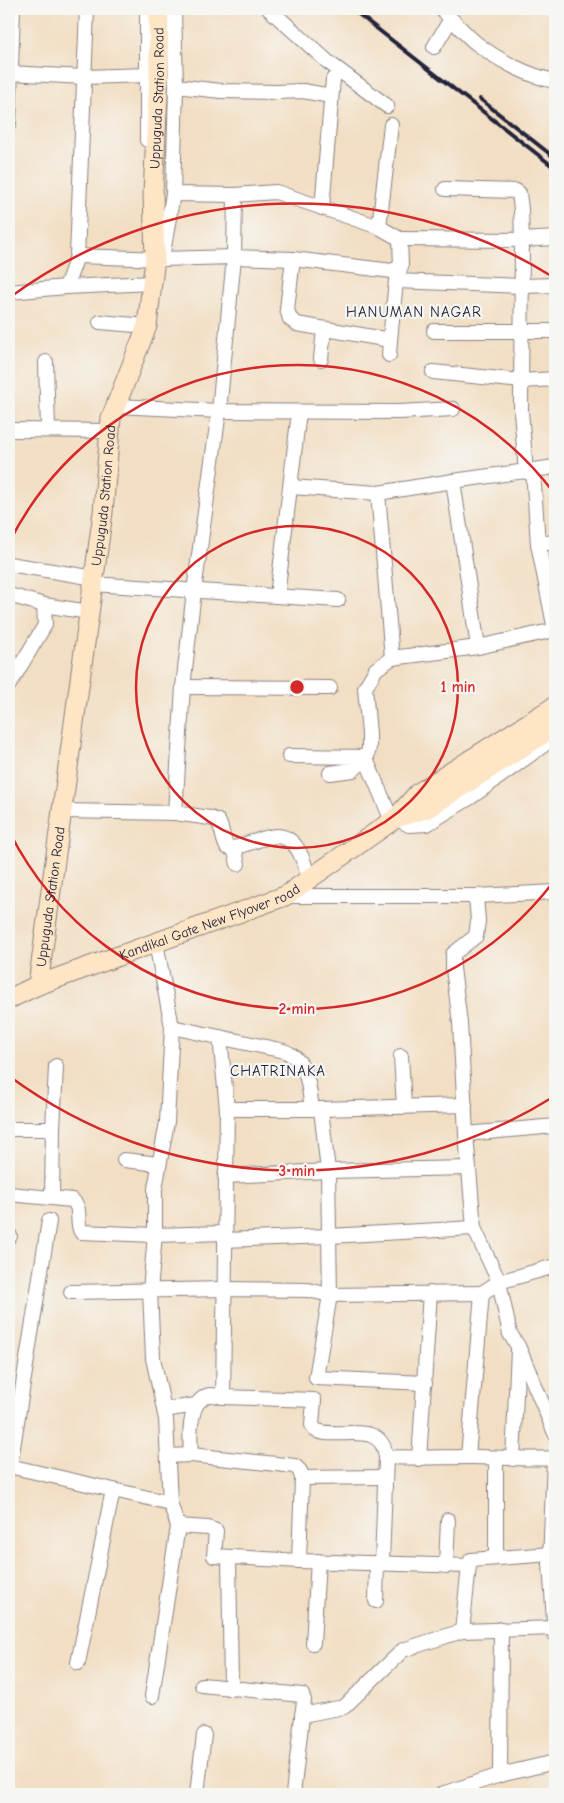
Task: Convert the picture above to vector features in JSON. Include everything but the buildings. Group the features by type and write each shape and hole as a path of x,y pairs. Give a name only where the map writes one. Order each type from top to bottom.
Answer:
{"street":[{"path":"9,124 13,9"},
{"path":"66,286 77,256 87,9"},
{"path":"147,9 148,75 145,214 154,228"},
{"name":"Uppuguda Station Road","path":"38,985 103,512 111,418 147,326 152,283 158,259 154,228 153,193 159,75 158,9"},
{"path":"158,259 173,194 176,86 174,9"},
{"path":"269,9 333,66 387,106"},
{"path":"434,47 446,14 475,42 500,58 523,70 555,81"},
{"path":"10,72 84,77 148,75"},
{"path":"322,208 333,79"},
{"path":"176,86 221,91 276,92 303,90 331,96"},
{"path":"378,227 391,125"},
{"path":"330,773 353,770 366,758 369,748 369,734 365,688 376,669 392,658 478,646 555,630 538,544 521,411 522,240 519,193 516,191 445,189"},
{"path":"173,194 235,195 276,192 378,227 400,239 522,240 555,238"},
{"path":"175,813 183,687 194,591 219,411 234,257 235,195"},
{"path":"389,354 396,282 401,266 400,239"},
{"path":"77,256 158,259 234,257 293,259 392,271 401,266"},
{"path":"293,259 286,309 290,319 297,324 390,340"},
{"path":"396,282 555,286"},
{"path":"9,292 66,286 152,283"},
{"path":"100,322 147,326"},
{"path":"321,359 324,329"},
{"path":"434,331 555,331"},
{"path":"46,362 48,430"},
{"path":"433,372 521,381 555,380"},
{"path":"116,406 219,411 299,412 400,412 453,409"},
{"path":"277,596 299,412"},
{"path":"9,430 109,431"},
{"path":"291,487 378,493 555,467"},
{"path":"453,481 478,646"},
{"path":"378,493 392,658"},
{"path":"538,544 555,542"},
{"path":"9,564 94,581 194,591 338,600"},
{"path":"9,595 44,605 89,612"},
{"path":"9,685 44,625 44,605"},
{"path":"183,687 330,688"},
{"path":"423,800 555,706"},
{"path":"423,800 543,734 555,736"},
{"path":"366,758 394,820 409,825 427,824 471,797 555,736"},
{"path":"289,756 366,758"},
{"name":"Kandikal Gate New Flyover road","path":"9,999 38,985 285,896 423,800"},
{"path":"63,811 175,813 210,818 218,821 222,827 224,842 227,847 234,848 276,836 291,842 302,856 309,879"},
{"path":"234,848 238,864"},
{"path":"285,896 476,896 555,892"},
{"path":"476,896 478,921 476,936 453,954 460,1023 466,1134 474,1228 499,1282 510,1334 518,1346 555,1433"},
{"path":"152,1696 178,1526 170,1503 166,1419 153,1358 150,1291 155,1234 155,1189 167,1122 172,1027 156,943"},
{"path":"172,1027 290,1054 300,1063 306,1074 316,1109 328,1171 330,1295 316,1378 312,1425 315,1430 328,1433 363,1433 377,1438 385,1448 380,1563 376,1601"},
{"path":"220,1037 227,1109 223,1397"},
{"path":"401,1056 404,1107"},
{"path":"52,1198 52,1129 56,1066"},
{"path":"227,1109 465,1105"},
{"path":"466,1134 555,1126"},
{"path":"9,1129 52,1129"},
{"path":"124,1160 159,1164"},
{"path":"225,1176 328,1171 469,1168"},
{"path":"9,1194 72,1200 77,1204 81,1232 225,1236 329,1236 474,1228"},
{"path":"49,1221 10,1466 170,1503"},
{"path":"71,1292 225,1289 308,1290 330,1295 482,1293 499,1282 555,1266"},
{"path":"419,1459 430,1293"},
{"path":"468,1457 482,1293"},
{"path":"513,1460 518,1346"},
{"path":"316,1378 425,1383"},
{"path":"191,1455 191,1416 196,1405 207,1395 314,1400"},
{"path":"164,1410 196,1405"},
{"path":"168,1456 191,1455 295,1466 300,1471 302,1478 300,1561"},
{"path":"302,1715 344,1707 403,1650 462,1631 501,1629 555,1631 551,1554 555,1458 513,1460 468,1457 419,1459 386,1457"},
{"path":"496,1458 496,1558"},
{"path":"302,1478 384,1478"},
{"path":"78,1663 113,1490"},
{"path":"446,1566 448,1520"},
{"path":"178,1526 208,1528 216,1531 214,1556 300,1561 469,1566"},
{"path":"462,1631 469,1566 472,1560 551,1554"},
{"path":"229,1557 231,1689"},
{"path":"313,1643 318,1561"},
{"path":"500,1774 501,1629"},
{"path":"202,1685 302,1695 304,1700 293,1794"},
{"path":"197,1794 204,1735"},
{"path":"442,1794 500,1774 555,1762"}],"railway":[{"path":"352,9 555,168"},
{"path":"480,99 555,158"}],"district":[{"name":"HANUMAN NAGAR","path":"414,312"},
{"name":"CHATRINAKA","path":"278,1071"}]}
